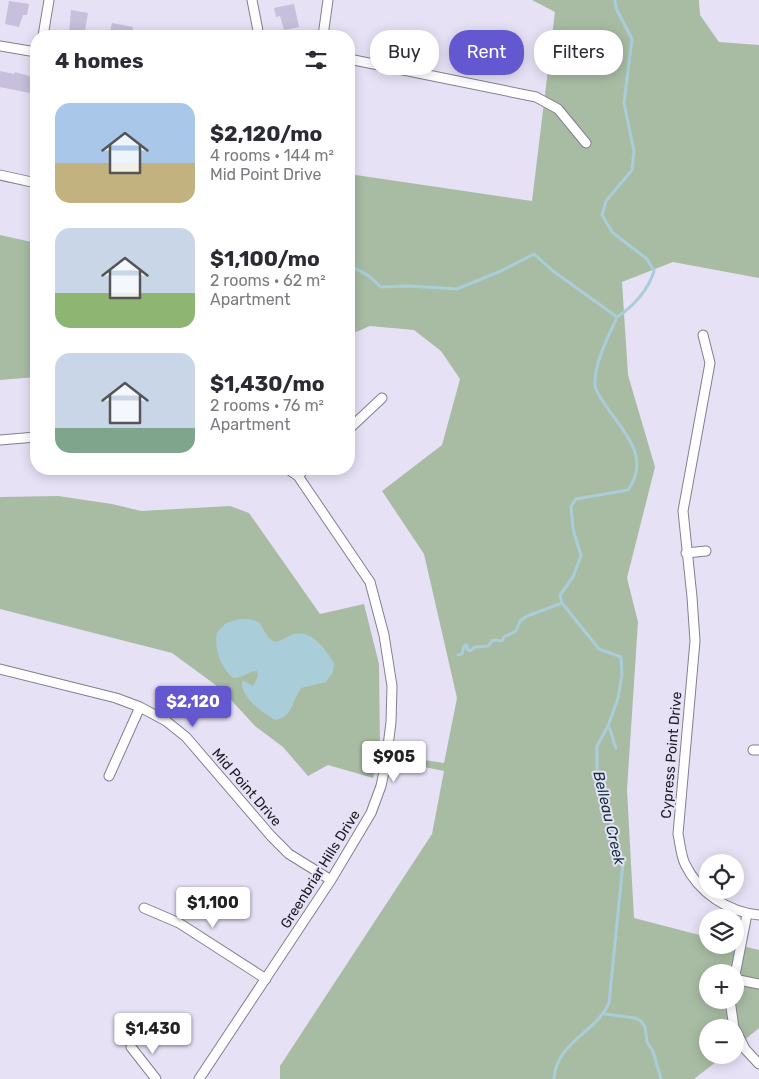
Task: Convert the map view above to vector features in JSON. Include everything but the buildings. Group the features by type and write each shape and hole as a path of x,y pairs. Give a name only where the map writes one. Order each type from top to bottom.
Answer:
{"street":[{"path":"44,30 48,0"},
{"path":"252,0 259,30"},
{"path":"324,30 328,0"},
{"path":"0,46 30,51"},
{"path":"355,60 536,97 558,110 586,143"},
{"path":"0,175 30,182"},
{"name":"Cypress Point Drive","path":"703,335 710,363 683,510 692,597 694,642 678,834 684,863 700,888 722,904 747,914 759,915"},
{"path":"355,423 382,398"},
{"path":"0,440 30,438"},
{"name":"Greenbriar Hills Drive","path":"199,1079 332,880 371,813 382,786 391,722 392,686 384,635 370,582 298,476"},
{"path":"686,553 706,551"},
{"name":"Mid Point Drive","path":"0,669 116,698 140,707 166,721 186,738 271,836 289,854 332,880"},
{"path":"109,776 140,707"},
{"path":"144,908 179,923 266,979"},
{"path":"739,964 747,914"},
{"path":"744,980 759,984"},
{"path":"130,1047 156,1079"},
{"path":"744,1047 759,1064"}],"green space":[{"path":"532,0 699,0 700,15 719,42 759,45 759,278 673,262 622,282 628,375 655,467 627,578 638,622 627,790 634,918 699,935 699,954 744,954 744,946 759,950 759,1028 744,1040 744,1019 699,1019 699,1064 713,1064 694,1079 280,1079 280,1066 432,834 444,771 379,758 373,778 328,765 308,776 283,747 255,726 221,689 172,653 0,609 0,497 58,496 112,504 141,511 230,506 249,513 320,614 364,604 379,664 380,749 398,756 444,763 457,698 424,554 382,491 442,445 460,379 441,351 414,330 370,326 355,332 355,175 532,201 547,75 623,75 623,30 553,30 555,12"},
{"path":"0,235 30,242 30,378 0,380"}],"water":[{"path":"240,619 249,619 260,623 266,634 275,642 294,634 307,635 318,642 334,663 333,672 326,682 301,688 291,708 281,719 275,720 264,713 245,694 242,682 244,681 253,686 258,676 257,671 233,678 221,663 216,645 217,632 226,623"}],"waterway":[{"name":"Belleau Creek","path":"554,1079 556,1066 562,1056 603,1013 609,1003 623,863 597,771 597,746 608,726 618,698 622,675 621,657 599,649 562,603 560,595 573,577 581,556 573,529 571,506 576,499 628,490 635,478 637,466 632,444 595,386 599,359 617,317 640,297 652,278 654,271 647,259 612,232 602,215 606,201 632,170 634,151 624,103 632,39 616,8 615,0"},
{"path":"355,268 369,276 381,287 409,286 457,289 501,271 534,254 553,271 617,317"},
{"path":"458,655 462,654 464,646 467,645 467,649 470,651 475,647 488,646 493,640 502,641 504,637 516,631 520,621 527,616 562,603"},
{"path":"608,726 616,748"},
{"path":"605,1014 635,1018 641,1021 645,1027 647,1042 653,1051 661,1079"}]}
